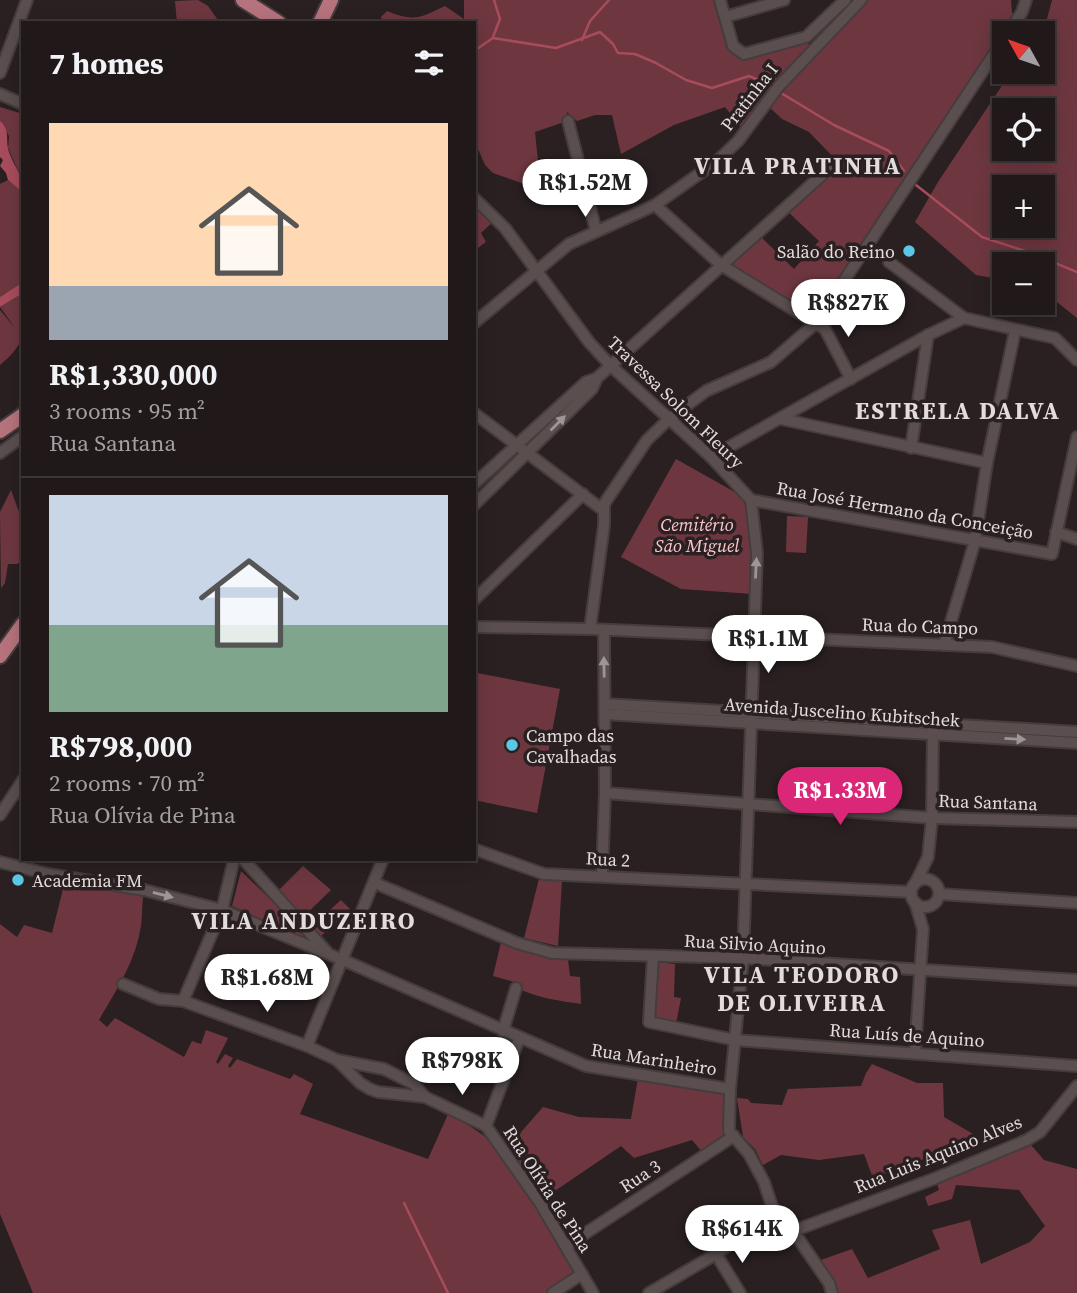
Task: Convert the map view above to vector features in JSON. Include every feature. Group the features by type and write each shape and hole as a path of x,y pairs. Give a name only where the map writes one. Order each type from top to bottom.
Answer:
{"main road":[{"path":"243,0 275,21"},
{"path":"321,21 331,0"},
{"path":"0,431 21,416"},
{"path":"0,656 21,627"}],"street":[{"path":"22,21 27,0"},
{"path":"720,0 733,46 744,54 806,37 845,0"},
{"path":"724,16 784,0"},
{"name":"Pratinha I","path":"476,321 569,244 655,205 716,162 738,141 779,86 861,0"},
{"path":"1016,21 1026,0"},
{"path":"0,73 19,31"},
{"path":"590,629 604,525 604,504 646,440 706,391 771,362 816,323 992,56"},
{"path":"0,94 21,103"},
{"path":"568,121 596,231"},
{"path":"476,503 592,389 597,378 610,365 834,164"},
{"name":"Travessa Solom Fleury","path":"476,200 505,228 589,342 610,365 711,457 751,500"},
{"path":"655,205 721,265 825,329 851,379"},
{"path":"889,262 964,318 1055,338 1077,360"},
{"path":"711,457 928,334 964,318"},
{"path":"944,645 975,541 987,463 1015,331"},
{"path":"911,448 928,334"},
{"path":"476,482 586,382 597,378"},
{"path":"476,414 603,510"},
{"path":"780,419 987,463"},
{"path":"1077,436 1056,532 1077,539"},
{"path":"0,453 21,437"},
{"path":"476,598 583,494"},
{"path":"751,500 757,553 743,958 730,1089 729,1131 749,1154 764,1182 774,1212 793,1231 829,1283 832,1293"},
{"name":"Rua José Hermano da Conceição","path":"751,500 1052,554 1056,532"},
{"name":"Rua do Campo","path":"476,627 590,629 992,647 1074,666"},
{"path":"602,876 605,793 604,630"},
{"name":"Avenida Juscelino Kubitschek","path":"605,709 993,733 1077,743"},
{"path":"923,929 914,893 928,857 932,818 933,729"},
{"name":"Avenida Juscelino Kubitschek","path":"993,733 1077,732"},
{"path":"0,815 21,783"},
{"name":"Rua Santana","path":"605,793 932,818 1077,822"},
{"name":"Rua 2","path":"476,850 544,874 914,893"},
{"path":"915,1053 923,929 936,894 928,857"},
{"path":"183,1001 222,910 234,861"},
{"path":"245,861 328,954"},
{"path":"307,1046 382,861"},
{"name":"Rua Marinheiro","path":"0,862 48,874 144,890 222,910 586,1066 730,1089"},
{"path":"914,893 925,879 936,894"},
{"name":"Rua Silvio Aquino","path":"375,883 517,943 552,953 743,958 1077,980"},
{"path":"914,893 924,907 936,894"},
{"path":"936,894 1077,902"},
{"name":"Rua Luís de Aquino","path":"653,957 649,1023 735,1040 1073,1065"},
{"name":"Rua Olívia de Pina","path":"123,985 159,999 183,1001 307,1046 337,1060 384,1069 414,1084 425,1097"},
{"path":"503,1031 516,988"},
{"path":"486,1126 519,1039"},
{"name":"Rua Olívia de Pina","path":"337,1060 370,1089 425,1097 486,1126 540,1203 593,1293"},
{"name":"Rua Luis Aquino Alves","path":"793,1231 936,1178 1027,1140 1040,1132 1077,1083 1073,1065"},
{"name":"Rua 3","path":"566,1246 734,1136"},
{"path":"655,1292 716,1254 774,1212"},
{"path":"716,1254 740,1293"},
{"path":"553,1293 582,1274"}],"green space":[{"path":"198,0 208,6 219,21 177,21 175,1"},
{"path":"464,0 718,0 730,46 744,55 806,41 813,49 861,0 1011,0 1012,13 1021,12 1015,21 992,21 992,55 889,209 812,316 725,264 759,235 794,269 819,241 786,210 837,161 809,132 782,119 767,105 745,132 725,107 674,125 621,154 612,115 595,115 577,121 567,112 567,121 535,132 541,190 493,173 485,165 476,145 476,21 382,21 381,17 387,11 404,17 417,17 445,6 464,19"},
{"path":"1052,0 1077,0 1077,318 1055,301 1055,252 992,252 992,278 976,275 915,222 992,101 992,161 1055,161 1055,98 994,98 1003,84 1055,84 1055,21 1046,21"},
{"path":"0,107 21,113 21,177 8,148 9,136 0,121"},
{"path":"8,180 21,191 21,283 0,297 0,184"},
{"path":"476,204 494,221 481,233 486,242 476,250"},
{"path":"21,294 21,338 16,349 0,365 0,310 15,328 0,307"},
{"name":"Cemitério São Miguel","path":"676,459 749,500 755,553 753,594 681,589 621,557"},
{"path":"11,490 21,518 21,561 8,564 5,583 1,588 0,512"},
{"path":"787,516 808,517 806,553 786,552"},
{"name":"Campo das Cavalhadas","path":"477,673 560,689 537,813 476,800"},
{"path":"303,866 331,890 302,918 277,892"},
{"path":"241,871 316,943 232,906"},
{"path":"66,877 144,893 141,926 133,955 99,1020 107,1027 115,1018 184,1057 192,1041 201,1044 206,1030 228,1038 216,1062 218,1064 225,1054 233,1058 228,1066 230,1068 237,1059 290,1079 294,1074 313,1084 300,1114 428,1159 449,1112 483,1135 508,1157 580,1275 551,1293 33,1293 0,1214 0,924 17,937 24,925 52,933"},
{"path":"539,879 562,881 558,946 524,938"},
{"path":"341,900 350,909 320,937 311,927"},
{"path":"501,942 543,956 568,959 570,976 580,977 581,1004 536,995 521,990 522,984 493,976"},
{"path":"657,962 675,964 674,997 681,998 676,1024 652,1020"},
{"path":"872,1064 917,1083 943,1083 944,1117 980,1138 873,1178 864,1154 819,1160 781,1155 763,1165 755,1149 743,1137 737,1098 748,1099 751,1103 782,1105 788,1089 861,1086"},
{"path":"638,1078 726,1091 729,1137 703,1153 692,1140 634,1158 621,1146 543,1199 508,1147 543,1107 579,1117 631,1119"},
{"path":"1031,1145 1044,1160 1077,1169 1077,1293 836,1293 818,1261 852,1249 868,1278 940,1249 932,1230 970,1220 981,1264 1030,1242 1045,1226 1019,1190 956,1185 952,1199 928,1206 925,1197 939,1190 936,1180"}],"shaded area":[{"path":"0,121 7,132 8,148 20,176 21,191 8,180 0,166 3,160 0,157"},
{"path":"21,283 21,294 0,307 0,297"}],"waterway":[{"path":"493,37 500,19 494,0"},
{"path":"582,40 590,21 609,0"},
{"path":"476,50 493,38 556,48 600,32 618,53 635,54 686,80 712,88 749,76 770,85"},
{"path":"781,93 834,125 889,151 904,171"},
{"path":"916,185 982,237 1077,272"},
{"path":"404,1203 448,1293"}],"place":[{"name":"Salão do Reino","path":"909,251"},
{"name":"Campo das Cavalhadas","path":"512,745"},
{"name":"Academia FM","path":"18,880"}],"district":[{"name":"VILA PRATINHA","path":"798,165"},
{"name":"ESTRELA DALVA","path":"958,410"},
{"name":"VILA ANDUZEIRO","path":"304,920"},
{"name":"VILA TEODORO DE OLIVEIRA","path":"802,988"}]}
